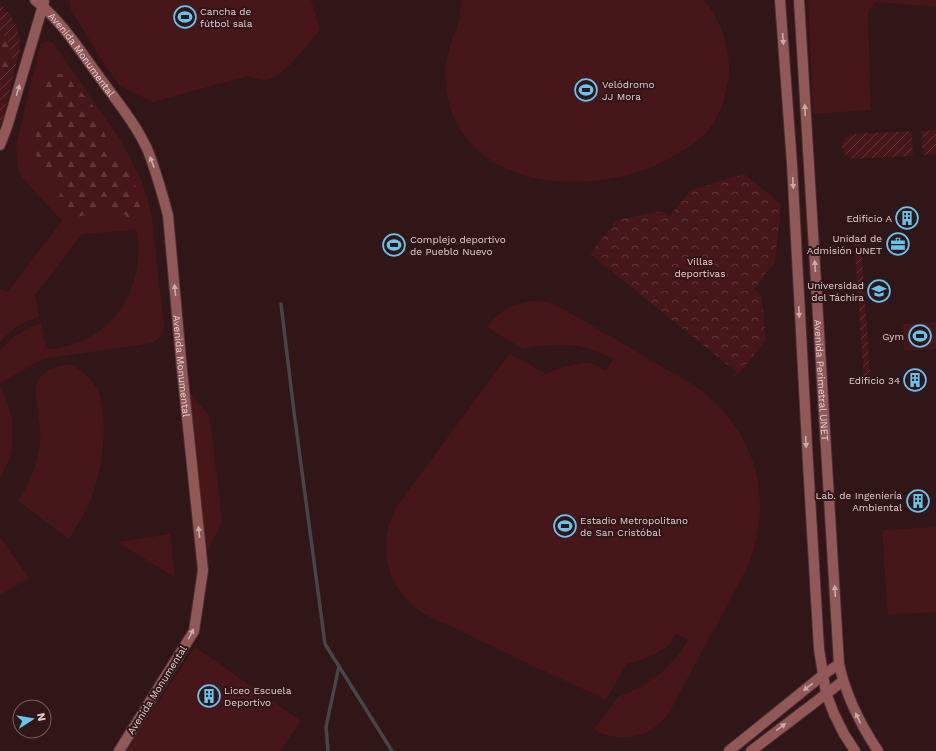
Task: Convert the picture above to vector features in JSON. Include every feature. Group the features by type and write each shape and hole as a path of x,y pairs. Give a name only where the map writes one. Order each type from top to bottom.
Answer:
{"street":[{"path":"780,0 792,164 808,463 820,649 826,693 834,714 855,751"},
{"name":"Avenida Perimetral UNET","path":"799,0 839,664 849,698 866,733 878,751"},
{"path":"0,145 7,127 41,2"},
{"name":"Avenida Monumental","path":"41,2 69,36 130,119 147,149 162,192 168,215 182,370 203,570 194,631 119,751"},
{"path":"790,139 807,137"},
{"path":"792,164 808,163"},
{"path":"729,751 823,675 839,664"},
{"path":"751,751 843,681"}],"green space":[{"path":"69,0 311,0 320,30 302,52 286,68 271,78 262,80 248,76 153,102 120,86 104,64 71,10"},
{"name":"Velódromo JJ Mora","path":"462,0 704,0 720,25 728,53 728,81 719,113 705,134 681,152 650,168 615,178 578,182 541,179 507,169 479,151 457,124 446,88 446,64 449,49 459,20"},
{"path":"808,0 936,0 936,7 876,2 868,12 871,110 813,114"},
{"path":"0,5 5,9 16,24 20,49 0,131 0,75 6,71 9,66 11,55 8,42 0,32"},
{"path":"0,32 8,42 11,61 6,71 0,75"},
{"path":"49,41 54,44 120,139 140,177 152,218 164,328 160,337 153,343 43,359 0,383 0,351 14,338 23,331 41,323 46,349 68,346 88,338 105,326 119,311 129,293 136,274 138,252 136,230 82,234 35,295 39,317 18,326 0,342 0,288 7,293 62,221 20,175 17,164 16,146 40,45"},
{"path":"60,74 66,75 71,79 98,114 111,153 126,168 137,190 141,210 137,217 129,218 118,210 113,208 105,208 78,217 65,214 58,207 58,201 62,189 61,183 57,175 40,164 36,155 35,141 40,122 44,115 44,86 49,76"},
{"path":"936,130 936,154 923,155 921,131"},
{"path":"911,131 913,156 854,159 845,155 843,151 842,143 848,136 853,134"},
{"name":"Villas deportivas","path":"744,174 781,204 775,262 754,289 761,295 766,340 739,374 590,254 617,220 662,211 669,217 691,190"},
{"path":"854,237 861,246 870,371 864,381"},
{"name":"Estadio Metropolitano de San Cristóbal","path":"529,301 548,302 564,309 695,386 716,403 733,423 746,445 755,468 760,493 760,518 755,544 746,570 669,713 653,728 634,736 614,737 594,730 618,697 640,687 661,673 678,655 688,640 675,633 672,641 662,650 644,659 626,664 606,700 424,614 411,604 401,592 393,579 388,566 386,551 387,536 390,521 397,506 510,353 545,374 584,363 595,364 606,371 613,359 592,350 570,345 546,345 523,349 487,327 496,316 508,308"},
{"name":"Gym","path":"936,322 936,349 904,351 903,324"},
{"path":"70,364 86,375 98,391 104,416 104,431 101,460 95,488 86,509 69,539 18,501 33,472 39,449 40,428 36,392 38,382 43,374 53,368"},
{"path":"0,386 9,409 13,432 10,455 0,478"},
{"path":"186,388 210,417 222,522 204,557"},
{"path":"936,527 936,612 888,615 882,530"},
{"path":"170,534 175,578 118,542"},
{"path":"0,537 29,578 0,595"},
{"name":"Liceo Escuela Deportivo","path":"195,647 301,721 280,751 125,751"}],"waterway":[{"path":"281,304 325,644 392,751"},
{"path":"328,751 326,727 339,666"}],"place":[{"name":"Cancha de fútbol sala","path":"185,17"},
{"name":"Velódromo JJ Mora","path":"586,90"},
{"name":"Edificio A","path":"907,218"},
{"name":"Unidad de Admisión UNET","path":"898,244"},
{"name":"Complejo deportivo de Pueblo Nuevo","path":"394,245"},
{"name":"Universidad del Táchira","path":"879,291"},
{"name":"Gym","path":"920,336"},
{"name":"Edificio 34","path":"915,380"},
{"name":"Lab. de Ingeniería Ambiental","path":"918,501"},
{"name":"Estadio Metropolitano de San Cristóbal","path":"565,526"},
{"name":"Liceo Escuela Deportivo","path":"209,696"}]}
